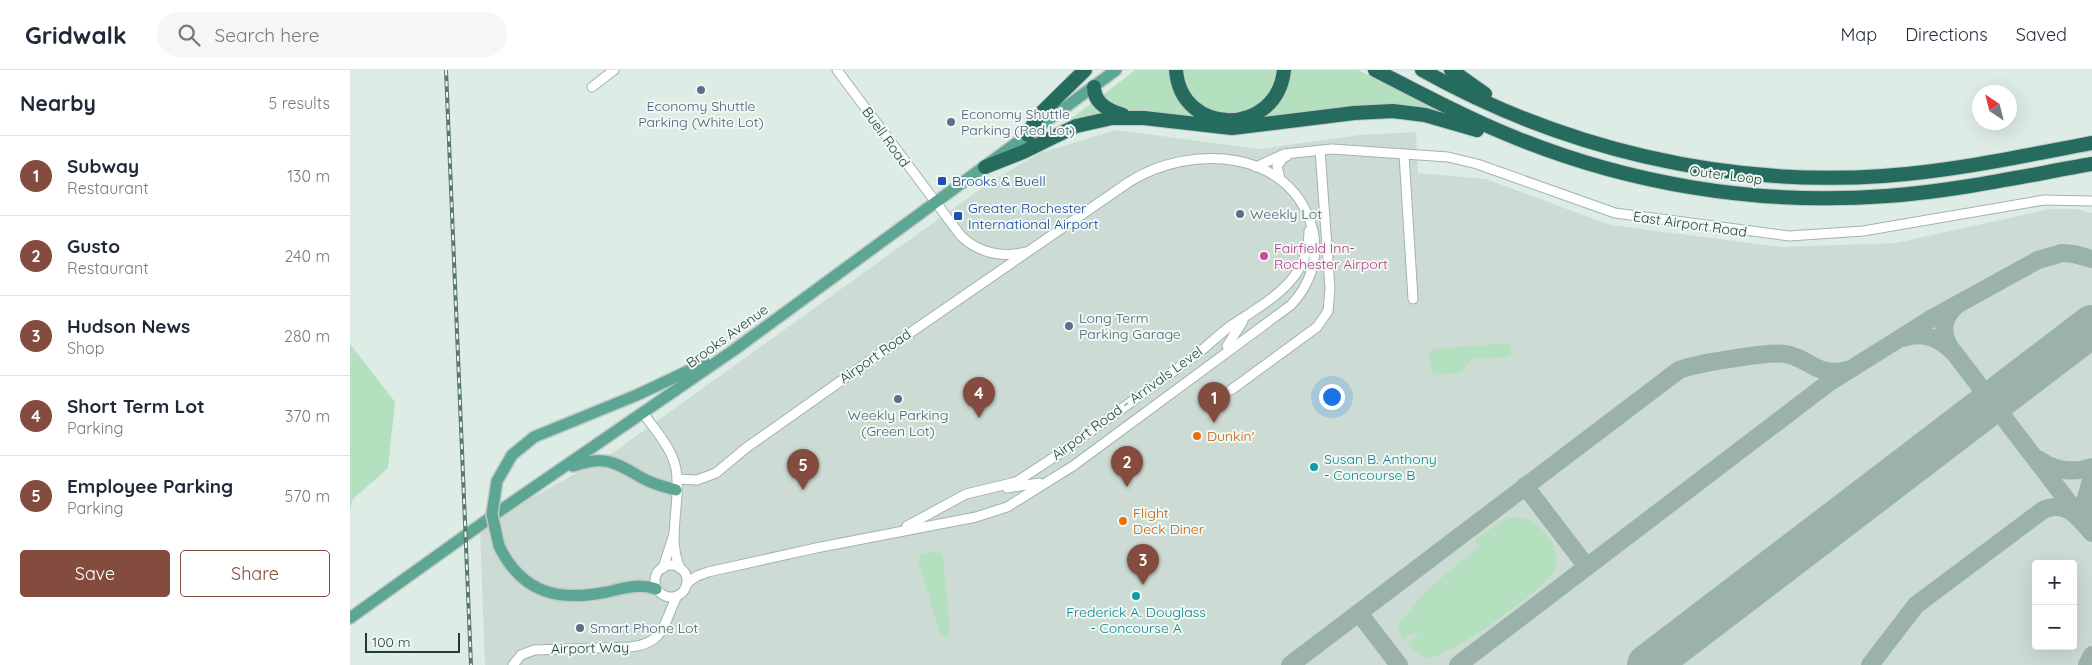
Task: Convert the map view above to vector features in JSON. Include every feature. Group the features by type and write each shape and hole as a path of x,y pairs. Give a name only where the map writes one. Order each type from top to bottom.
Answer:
{"highway":[{"path":"1028,135 1038,117 1070,87 1084,70"},
{"path":"1176,70 1181,89 1192,106 1211,118 1229,121 1250,117 1266,107 1278,91 1284,70"},
{"name":"Outer Loop","path":"1376,70 1477,121 1557,154 1612,170 1680,186 1748,195 1812,199 1881,197 1939,191 2092,164"},
{"name":"Outer Loop","path":"1422,70 1492,106 1574,137 1623,152 1680,164 1748,173 1800,177 1869,177 1915,173 2092,142"},
{"path":"1451,70 1492,98 1574,137"},
{"path":"1094,87 1097,98 1110,110 1144,118"},
{"path":"984,167 1023,152 1056,134 1082,124 1112,118 1144,118 1232,128 1367,112 1406,112 1444,120 1557,154"}],"main road":[{"name":"Brooks Avenue","path":"350,618 734,350 1116,70"},
{"path":"659,592 638,585 571,597 554,594 538,588 519,574 499,546 492,514 497,481 512,455 534,437 638,395 734,350"},
{"path":"553,475 579,464 602,459 625,466 655,484 677,485"}],"street":[{"path":"592,87 614,70"},
{"name":"Buell Road","path":"837,70 935,203"},
{"name":"East Airport Road","path":"1256,167 1284,154 1320,150 1347,149 1448,157 1471,162 1620,214 1780,236 1846,233 2044,200 2065,199 2092,202"},
{"path":"1231,390 1313,330 1328,311 1330,288 1320,150"},
{"path":"1280,180 1277,166 1283,158 1294,153"},
{"path":"1404,154 1413,299"},
{"name":"Airport Road","path":"677,485 716,473 746,448 862,366 1129,182 1158,167 1181,160 1209,158 1232,160 1256,167 1280,180 1296,195 1305,211"},
{"name":"Airport Road","path":"935,203 961,236 980,249 997,254 1010,255 1024,252 1039,245"},
{"path":"687,582 708,572 890,532 976,517 1012,504 1044,482 1073,466 1210,366 1228,347 1280,314 1297,298 1309,278 1314,256 1313,234 1305,211"},
{"name":"Airport Road - Arrivals Level","path":"1228,347 1238,326 1291,283 1302,266 1309,239 1305,211"},
{"name":"Airport Road - Arrivals Level","path":"890,532 916,522 960,497 1016,482 1058,455 1196,355 1215,338 1260,307"},
{"path":"643,413 669,450 675,464 677,485 674,534 680,568 685,574 687,582 684,590 678,596 669,597 659,592"},
{"name":"Airport Road - Arrivals Level","path":"990,489 1028,486 1044,482"},
{"path":"665,624 665,604 655,579 663,568 674,534"},
{"path":"663,568 671,566 680,568"},
{"name":"Airport Way","path":"513,665 521,655 534,650 641,646 656,637 669,620 678,596"}],"shaded area":[{"name":"Greater Rochester International Airport","path":"1116,130 1259,149 1360,135 1416,132 1418,173 1486,179 1610,225 1782,247 1896,243 2050,209 2076,209 2092,213 2092,665 485,665 480,530 500,515 611,454 993,180 1040,153"}],"green space":[{"path":"1135,70 1173,70 1207,120 1122,110 1102,98 1103,95"},
{"path":"1180,70 1280,70 1277,84 1259,108 1221,117 1193,101"},
{"path":"1288,70 1358,70 1445,114 1251,124"},
{"path":"1092,103 1109,115 1069,125 1065,123"},
{"path":"1507,343 1511,347 1512,354 1508,357 1472,359 1461,373 1436,374 1431,370 1429,355 1433,349"},
{"path":"350,344 395,402 388,468 353,499 350,509"},
{"path":"1509,517 1520,517 1529,520 1545,533 1555,550 1557,559 1555,568 1535,591 1495,622 1453,648 1424,659 1407,645 1418,635 1415,632 1403,639 1397,626 1422,595 1465,557 1469,561 1466,556 1479,547 1474,540"},
{"path":"937,551 942,554 943,558 950,632 946,638 940,633 918,561 921,555"}],"taxiway":[{"path":"1458,665 1827,384 1929,320 2038,260 2062,253 2092,259"},
{"path":"1956,306 1948,315 1945,324 1944,330 1949,346 2076,512"},
{"path":"2077,338 2092,329"},
{"path":"1903,338 1916,335 1929,337 1941,342 1952,351"},
{"path":"1290,665 1679,370 1764,354 1794,356 1821,370 1837,372 1847,370"},
{"path":"2038,459 2064,470 2092,467"},
{"path":"2090,527 2085,502 2092,477"},
{"path":"1525,486 1587,567"},
{"path":"1870,665 1916,605 2043,510 2051,507 2065,509 2077,516 2092,533"},
{"path":"1359,613 1399,665"},
{"path":"2087,665 2092,655"}],"runway":[{"path":"1648,665 2092,326"}],"railway":[{"path":"446,70 471,665"}],"place":[{"name":"Economy Shuttle Parking (White Lot)","path":"701,90"},
{"name":"Economy Shuttle Parking (Red Lot)","path":"951,122"},
{"name":"Brooks & Buell","path":"942,181"},
{"name":"Weekly Lot","path":"1240,214"},
{"name":"Greater Rochester International Airport","path":"958,216"},
{"name":"Fairfield Inn- Rochester Airport","path":"1264,256"},
{"name":"Long Term Parking Garage","path":"1069,326"},
{"name":"Weekly Parking (Green Lot)","path":"898,399"},
{"name":"Short Term Lot","path":"979,418"},
{"name":"Subway","path":"1214,423"},
{"name":"Dunkin'","path":"1197,436"},
{"name":"Susan B. Anthony - Concourse B","path":"1314,467"},
{"name":"Gusto","path":"1127,487"},
{"name":"Employee Parking","path":"803,490"},
{"name":"Flight Deck Diner","path":"1123,521"},
{"name":"Hudson News","path":"1143,585"},
{"name":"Frederick A. Douglass - Concourse A","path":"1136,596"},
{"name":"Smart Phone Lot","path":"580,628"}]}
